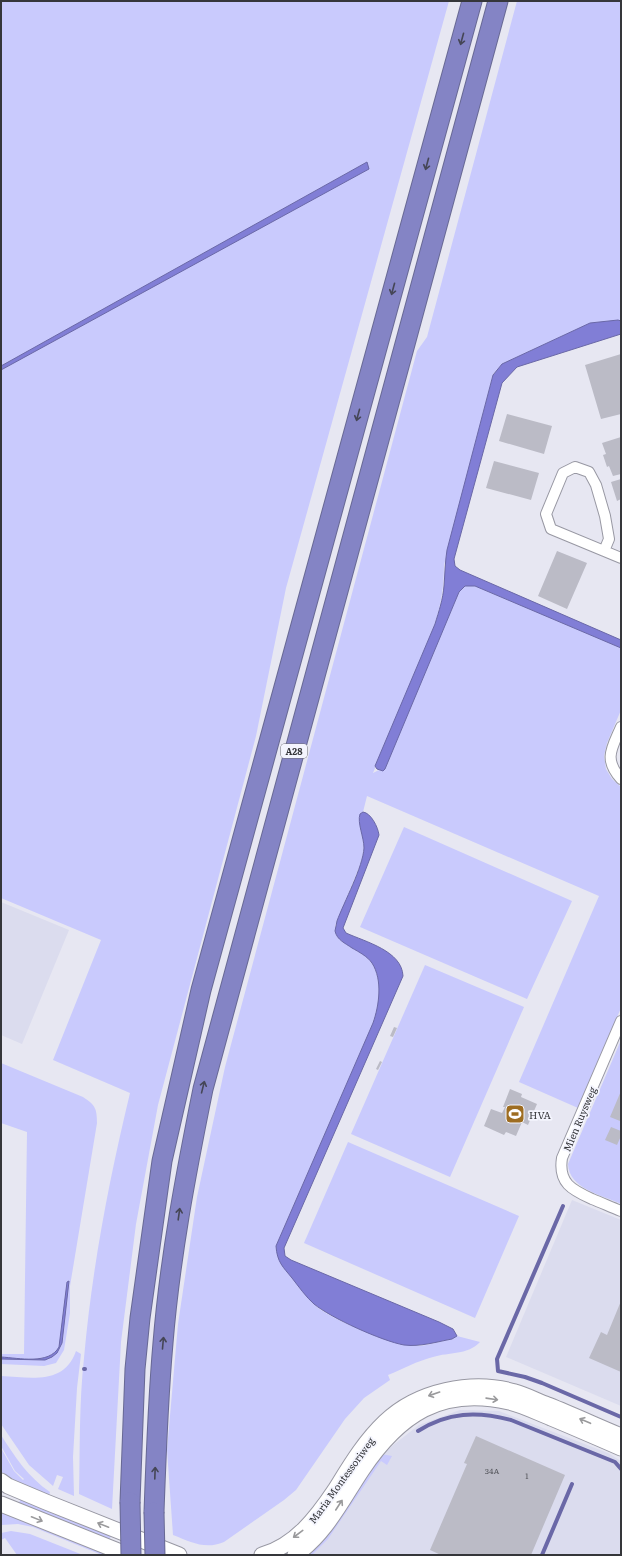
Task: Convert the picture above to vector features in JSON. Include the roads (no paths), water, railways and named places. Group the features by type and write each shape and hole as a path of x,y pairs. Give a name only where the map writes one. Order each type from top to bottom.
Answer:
{"highway":[{"name":"A28","path":"131,1555 130,1502 135,1369 140,1318 162,1161 167,1138 201,990 472,1"},
{"name":"A28","path":"155,1555 154,1512 156,1445 163,1342 173,1255 185,1174 203,1089 498,1"}],"street":[{"path":"604,551 609,539 605,516 596,485 589,472 575,467 563,474 546,514 551,529 604,551 621,558"},
{"path":"621,727 610,754 611,764 621,779"},
{"name":"Mien Ruysweg","path":"621,1021 562,1158 561,1165 564,1180 570,1187 577,1192 621,1211"},
{"name":"Maria Montessoriweg","path":"262,1555 283,1546 306,1528 322,1508 365,1443 386,1421 403,1408 418,1400 439,1392 465,1387 489,1387 515,1392 621,1436"},
{"name":"Maria Montessoriweg","path":"295,1555 315,1539 372,1455 392,1432 417,1413 441,1403 455,1399 467,1398 488,1398 511,1402 621,1448"},
{"path":"1,1481 8,1486 46,1502 179,1555"},
{"path":"1,1504 128,1555"}],"waterway":[{"path":"563,1206 497,1359 498,1371 525,1377 542,1383 621,1417"},
{"path":"418,1431 440,1420 463,1415 486,1415 498,1417 511,1420 615,1462 621,1469"},
{"path":"542,1555 572,1484"}],"place":[{"name":"HVA","path":"515,1114"}]}
